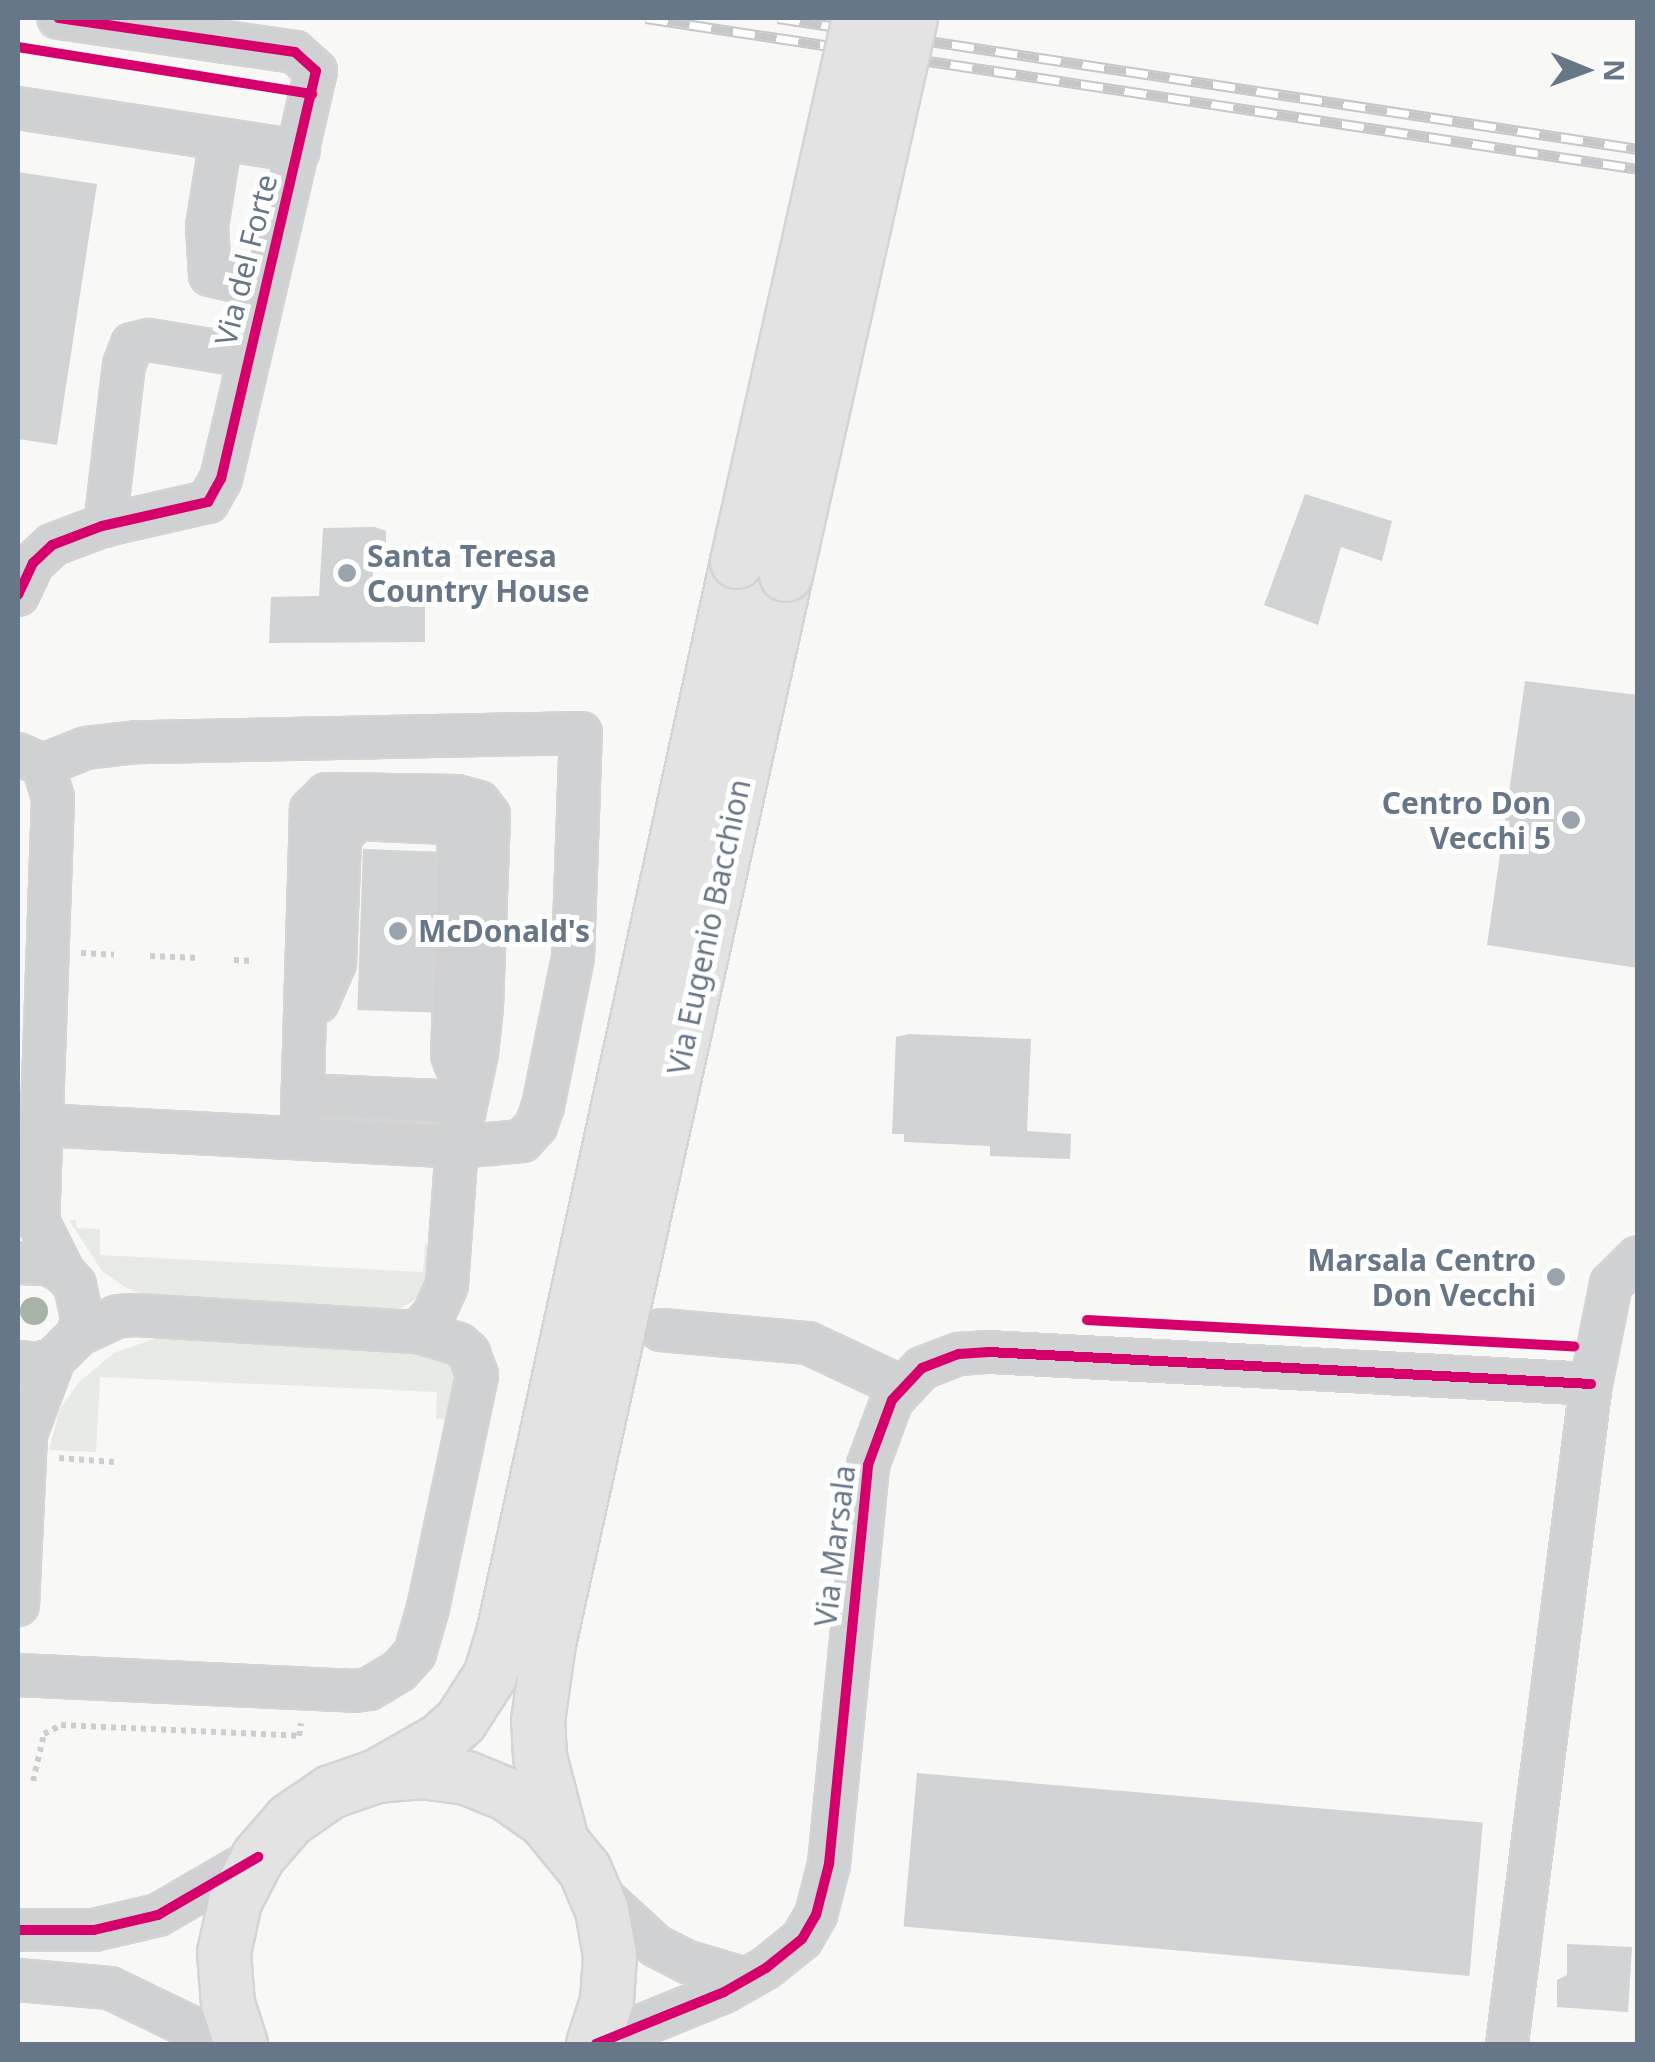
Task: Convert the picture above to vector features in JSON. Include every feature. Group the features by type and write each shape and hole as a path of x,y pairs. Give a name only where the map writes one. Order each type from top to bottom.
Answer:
{"main road":[{"name":"Via Eugenio Bacchion","path":"561,1836 540,1757 538,1720 549,1644 761,569 859,18"},
{"name":"Via Eugenio Bacchion","path":"377,1776 440,1740 461,1720 490,1676 497,1655 761,569 911,18"},
{"path":"241,2044 228,2004 224,1952 235,1902 258,1856 310,1804 377,1776 445,1774 488,1786 527,1807 561,1836 594,1888 610,1956 606,2001 594,2044"}],"street":[{"name":"Via del Forte","path":"18,595 33,563 52,545 105,526 208,502 221,479 316,72 294,52 58,18"},
{"path":"18,108 300,151"},
{"path":"221,139 207,226 210,274 265,288"},
{"path":"105,526 124,365 132,344 148,340 247,356"},
{"path":"41,1126 457,1146 522,1140 536,1126 543,1106 573,957 581,733 103,746 30,759 53,798 41,1126 38,1221 18,1260 49,1264 64,1272"},
{"path":"266,739 304,764 326,794"},
{"path":"302,1138 311,810 326,794 457,796 479,802 489,815 482,1007 457,1146 447,1285 434,1314 418,1332"},
{"path":"306,1032 335,963 340,837 356,819 447,823 459,836 452,1055 467,1097"},
{"path":"303,1096 467,1097"},
{"path":"18,1605 30,1439 50,1352 82,1302 38,1221"},
{"path":"1507,2044 1591,1384 1611,1284 1638,1257"},
{"path":"18,1675 355,1691 369,1690 400,1672 415,1653 428,1608 477,1375 468,1352 459,1344 418,1332 137,1315 118,1316 50,1352"},
{"path":"661,1330 786,1338 832,1353 902,1387"},
{"name":"Via Marsala","path":"594,2044 746,1979 802,1939 824,1890 859,1527 876,1437 902,1387 938,1361 989,1352 1591,1384"},
{"name":"Via Marsala","path":"832,1353 876,1437"},
{"path":"19,1928 94,1930 158,1915 258,1856"},
{"path":"594,1888 656,1946 688,1962 746,1979"},
{"path":"18,1980 110,1988 226,2044"}],"path":[{"path":"74,953 114,955"},
{"path":"150,956 200,958"},
{"path":"234,960 252,961"},
{"path":"30,1439 114,1462"},
{"path":"33,1780 44,1734 61,1724 299,1736 302,1712"}],"shaded area":[{"path":"69,1220 76,1220 77,1228 100,1229 100,1255 423,1272 425,1243 435,1250 425,1294 395,1311 153,1299 123,1286 102,1271"},
{"path":"156,1338 439,1353 458,1370 450,1420 436,1419 437,1392 100,1377 96,1452 49,1450 60,1409 79,1382 114,1353"}],"building":[{"path":"18,172 97,184 57,445 18,439"},
{"path":"1305,494 1392,521 1382,561 1341,547 1318,625 1264,605"},
{"name":"Santa Teresa Country House","path":"375,527 386,531 386,549 372,549 374,606 425,606 425,642 269,643 271,597 319,596 323,528"},
{"name":"Centro Don Vecchi 5","path":"1525,681 1638,695 1638,968 1487,945"},
{"name":"McDonald's","path":"363,849 441,852 435,1013 357,1010"},
{"path":"909,1034 1031,1039 1027,1131 1071,1134 1070,1159 990,1156 990,1146 904,1142 904,1134 892,1134 896,1037"},
{"path":"917,1773 1483,1823 1469,1976 904,1926"},
{"path":"1567,1944 1632,1947 1628,2012 1557,2007 1557,1980 1567,1975"}],"railway":[{"path":"646,18 1638,169"},
{"path":"778,18 1638,149"}],"cycle path":[{"path":"18,595 33,563 52,545 102,526 208,502 221,479 316,71 295,52 58,18"},
{"path":"18,47 312,94"},
{"path":"1087,1320 1574,1346"},
{"path":"596,2044 724,1992 766,1968 802,1939 816,1915 829,1864 868,1465 892,1400 922,1368 959,1354 989,1352 1591,1384"},
{"path":"18,1930 94,1930 158,1915 258,1857"}],"place":[{"name":"Santa Teresa Country House","path":"347,573"},
{"name":"Centro Don Vecchi 5","path":"1571,820"},
{"name":"McDonald's","path":"398,931"},
{"name":"Marsala Centro Don Vecchi","path":"1556,1277"}]}
